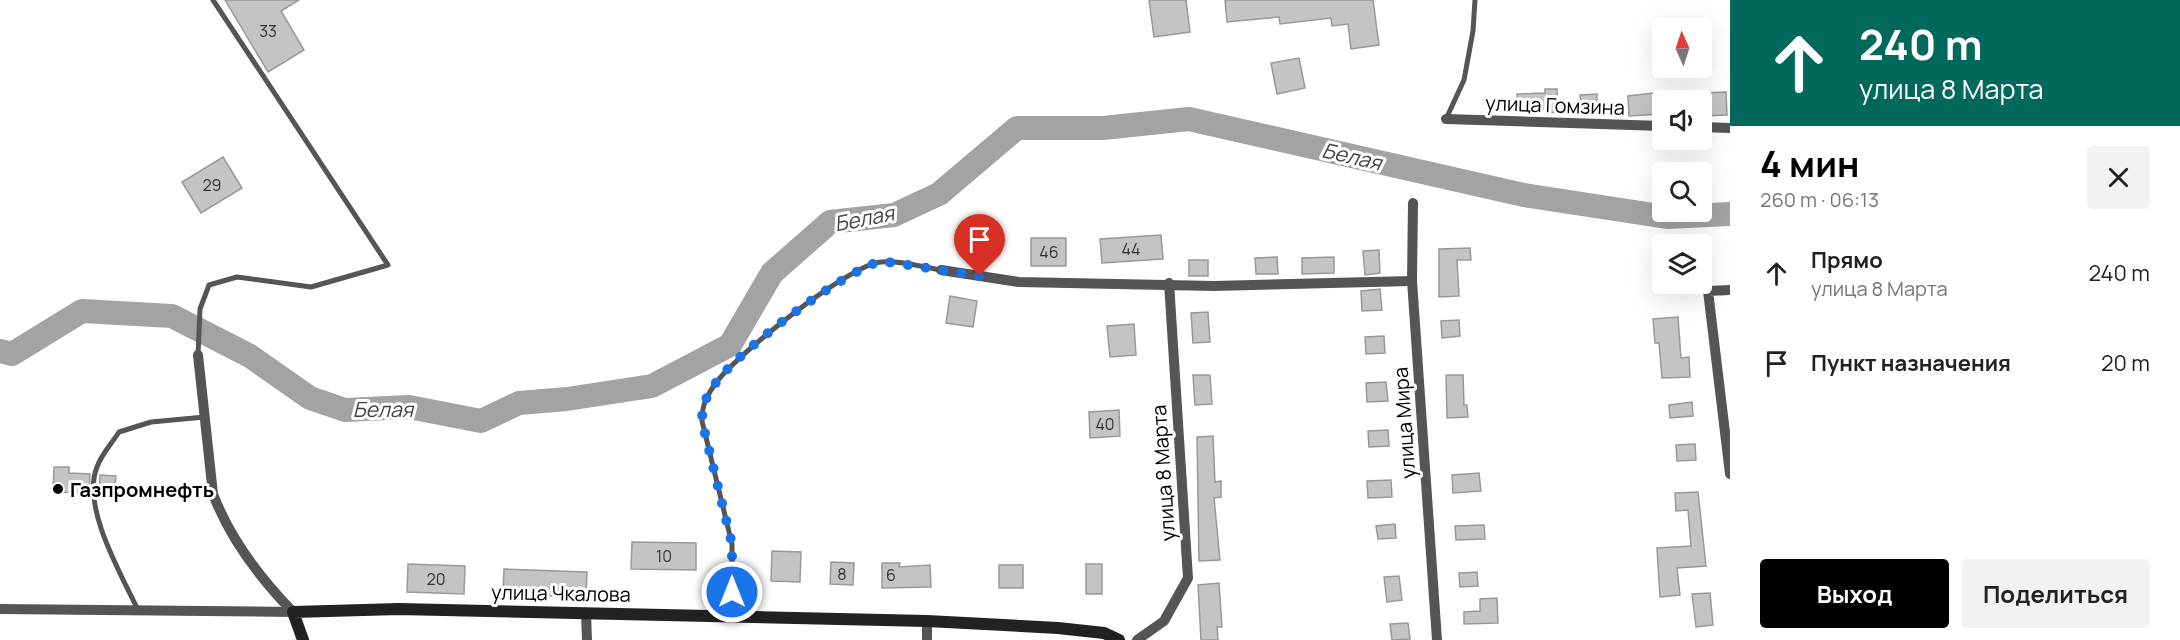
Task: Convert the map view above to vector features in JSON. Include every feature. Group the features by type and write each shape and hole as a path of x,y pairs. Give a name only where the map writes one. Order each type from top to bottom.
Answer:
{"street":[{"name":"улица Гомзина","path":"1446,119 1652,126"},
{"path":"1712,127 1730,128"},
{"name":"улица Мира","path":"1413,203 1412,280 1437,640"},
{"path":"941,270 1018,282 1169,283 1214,286 1412,280"},
{"name":"улица 8 Марта","path":"1137,640 1164,621 1188,578 1169,283"},
{"path":"1730,290 1708,291 1730,474"},
{"path":"198,356 213,494 221,515 242,551 293,612 303,640"},
{"name":"улица Чкалова","path":"0,609 293,612 399,609 927,621 1058,628 1104,633 1119,640"},
{"path":"586,613 587,640"},
{"path":"927,621 927,640"}],"lane":[{"path":"198,356 200,309 209,285 237,277 311,287 388,265 213,0"},
{"path":"1446,119 1464,80 1473,31 1475,0"},
{"path":"732,616 732,544 702,421 702,406 714,385 750,349 830,287 867,266 881,261 941,270"},
{"path":"138,610 93,506 96,468 119,432 152,422 206,417"}],"building":[{"path":"225,0 299,0 281,11 304,50 268,72"},
{"path":"1149,0 1186,0 1190,32 1154,37"},
{"path":"1225,0 1373,0 1379,45 1351,49 1348,24 1332,26 1331,18 1280,24 1279,17 1227,22"},
{"path":"1299,58 1305,88 1277,94 1271,63"},
{"path":"1545,89 1557,89 1558,112 1546,113 1546,109 1518,111 1517,94 1545,93"},
{"path":"1726,92 1727,115 1712,116 1712,93"},
{"path":"1652,93 1652,115 1629,116 1628,96"},
{"path":"1597,94 1597,114 1581,114 1580,95"},
{"path":"223,157 242,188 201,213 182,182"},
{"path":"1161,235 1163,259 1102,263 1100,239"},
{"path":"1031,238 1066,238 1066,266 1031,266"},
{"path":"1470,248 1471,260 1457,260 1459,296 1439,297 1439,249"},
{"path":"1379,250 1380,273 1365,275 1363,251"},
{"path":"1277,257 1278,274 1256,274 1255,258"},
{"path":"1334,257 1334,273 1302,274 1302,258"},
{"path":"1189,260 1208,260 1208,276 1189,276"},
{"path":"1380,289 1382,310 1362,311 1361,291"},
{"path":"950,296 977,301 973,327 946,323"},
{"path":"1208,312 1210,342 1193,343 1191,313"},
{"path":"1678,317 1681,358 1689,357 1690,377 1662,378 1659,343 1655,343 1653,319"},
{"path":"1459,320 1460,336 1442,338 1441,321"},
{"path":"1134,324 1136,355 1110,357 1107,326"},
{"path":"1384,336 1385,353 1366,354 1365,337"},
{"path":"1193,375 1210,375 1212,404 1195,405"},
{"path":"1446,375 1463,375 1464,405 1467,405 1468,417 1447,418"},
{"path":"1386,382 1388,401 1367,402 1366,383"},
{"path":"1692,402 1693,416 1670,418 1669,405"},
{"path":"1119,410 1120,436 1090,438 1089,412"},
{"path":"1388,430 1389,446 1369,447 1368,431"},
{"path":"1213,436 1215,482 1221,481 1221,497 1214,498 1220,560 1199,561 1197,437"},
{"path":"1695,444 1696,460 1677,461 1676,445"},
{"path":"54,467 69,467 69,473 90,474 89,493 53,492"},
{"path":"1479,473 1481,491 1453,493 1452,475"},
{"path":"100,475 116,476 114,495 99,494"},
{"path":"1391,480 1392,497 1368,498 1367,481"},
{"path":"1698,492 1706,566 1677,568 1680,595 1660,597 1657,548 1691,546 1688,510 1676,511 1675,493"},
{"path":"1395,524 1396,538 1378,539 1376,526"},
{"path":"1484,525 1485,539 1456,540 1455,526"},
{"path":"632,542 696,543 696,570 631,569"},
{"path":"772,551 801,552 800,582 771,581"},
{"path":"831,562 854,563 853,585 830,584"},
{"path":"882,563 900,563 899,567 930,565 931,587 882,588"},
{"path":"408,564 465,566 464,594 407,592"},
{"path":"1086,564 1102,564 1102,594 1086,594"},
{"path":"999,565 1023,565 1023,588 999,588"},
{"path":"504,569 587,572 586,597 503,594"},
{"path":"1477,572 1478,586 1460,587 1459,573"},
{"path":"1399,576 1402,600 1387,602 1384,577"},
{"path":"1219,583 1222,627 1217,627 1218,640 1201,640 1198,585"},
{"path":"1710,593 1713,625 1696,627 1692,594"},
{"path":"1497,598 1498,623 1464,624 1464,612 1480,611 1480,599"},
{"path":"1408,623 1410,639 1392,640 1390,624"}],"waterway":[{"name":"Белая","path":"0,351 12,354 82,311 172,316 250,356 310,398 345,410 409,407 481,421 519,403 567,399 652,386 730,345 772,273 830,222 894,215 939,194 1017,128 1103,128 1189,119 1524,195 1667,217 1730,214"}],"place":[{"name":"Газпромнефть","path":"58,489"}],"route":[{"path":"732,592 732,544 702,421 702,406 714,385 750,349 830,287 867,266 881,261 980,276"}]}
